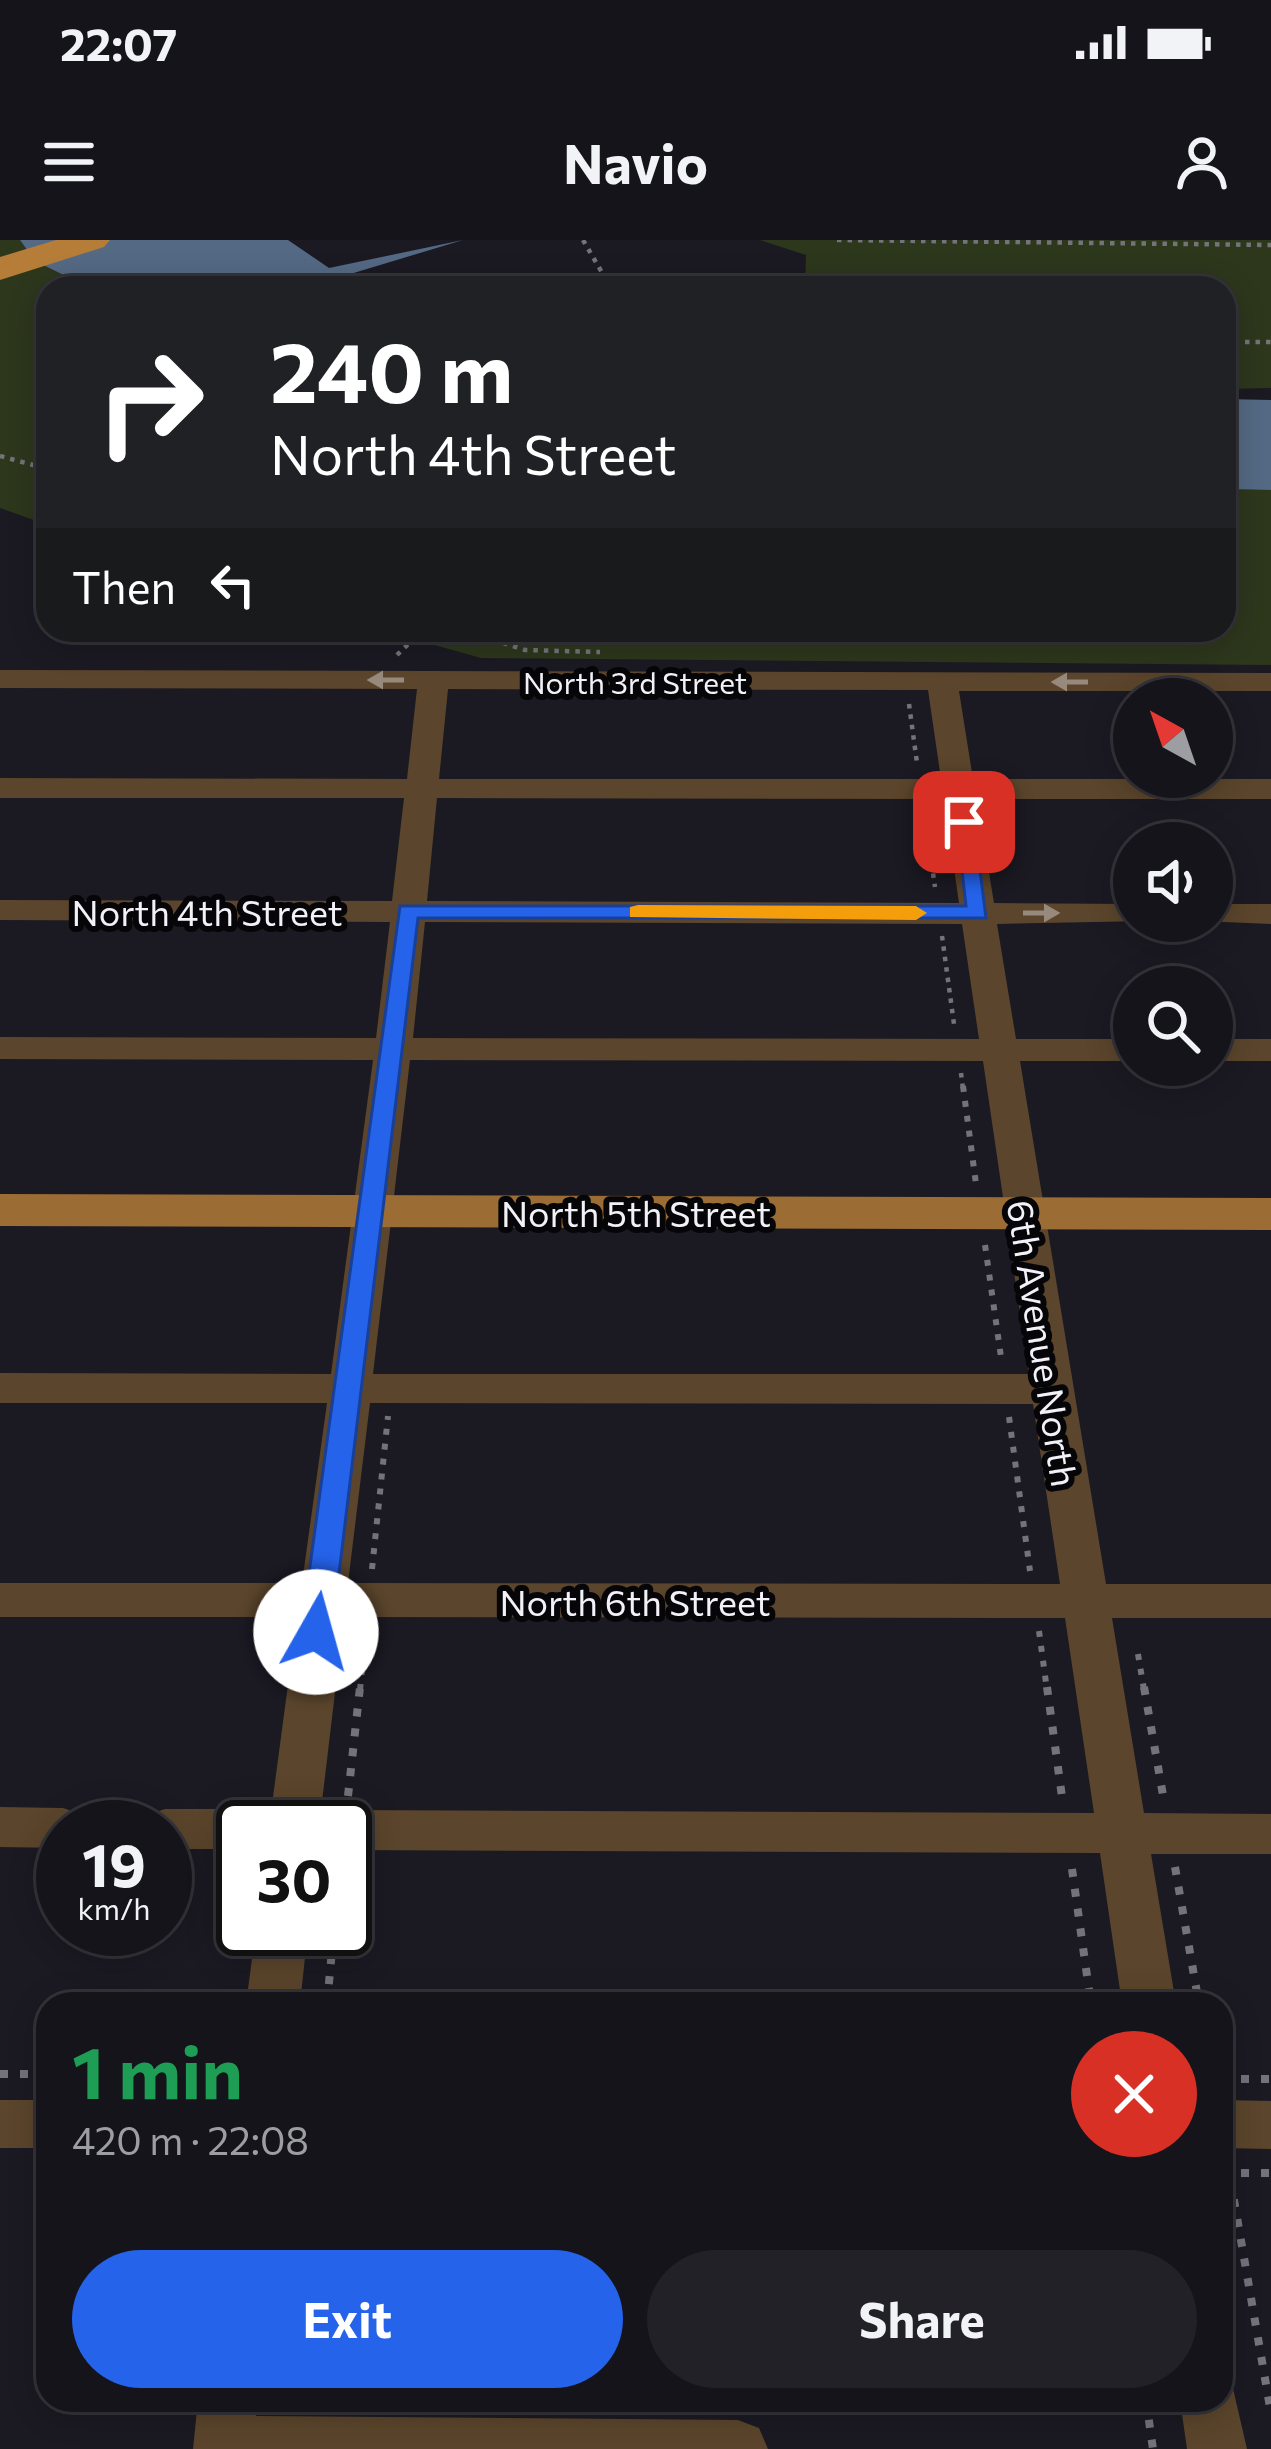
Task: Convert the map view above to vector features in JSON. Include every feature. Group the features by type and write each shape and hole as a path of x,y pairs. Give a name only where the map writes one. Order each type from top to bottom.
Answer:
{"highway":[{"path":"0,259 60,240"},
{"path":"0,269 92,240"}],"main road":[{"name":"North 5th Street","path":"0,1210 1271,1214"}],"street":[{"name":"North 3rd Street","path":"0,679 434,680 925,691 1271,682"},
{"path":"297,1800 393,1050 434,680"},
{"name":"6th Avenue North","path":"925,691 1002,1212 1051,1389 1147,1992"},
{"path":"0,788 421,792 1271,789"},
{"name":"North 4th Street","path":"0,910 1113,914"},
{"path":"1233,914 1271,914"},
{"path":"0,1048 1113,1050"},
{"path":"1233,1050 1271,1050"},
{"path":"0,1388 1051,1389"},
{"name":"North 6th Street","path":"0,1600 1271,1601"},
{"path":"0,1827 36,1828"},
{"path":"372,1830 1271,1834"},
{"path":"274,1992 279,1956"},
{"path":"0,2124 36,2124"},
{"path":"1212,2412 1217,2449"},
{"path":"225,2431 739,2449"}],"path":[{"path":"583,240 604,276"},
{"path":"837,240 1271,245"},
{"path":"1236,342 1271,342"},
{"path":"0,456 36,466"},
{"path":"925,691 1002,1212 1005,1389 1089,1992"},
{"path":"328,1992 331,1956"},
{"path":"0,2074 36,2074"},
{"path":"1233,2079 1271,2079"},
{"path":"1233,2149 1271,2174"},
{"path":"1233,2149 1271,2413"},
{"path":"1148,2412 1153,2449"}],"green space":[{"path":"0,240 20,240 35,261 66,276 36,276 36,521 0,508"},
{"path":"760,240 1271,240 1271,388 1236,389 1236,276 805,276 806,255"},
{"path":"1236,489 1271,490 1271,665 481,658 424,642 1236,642"}],"water":[{"path":"20,240 288,240 329,268 463,240 349,276 66,276 35,261"},
{"path":"1236,399 1271,400 1271,490 1236,489"}],"slow traffic":[{"path":"638,912 916,913"}],"route":[{"path":"316,1632 408,911 978,913 964,822"}]}
